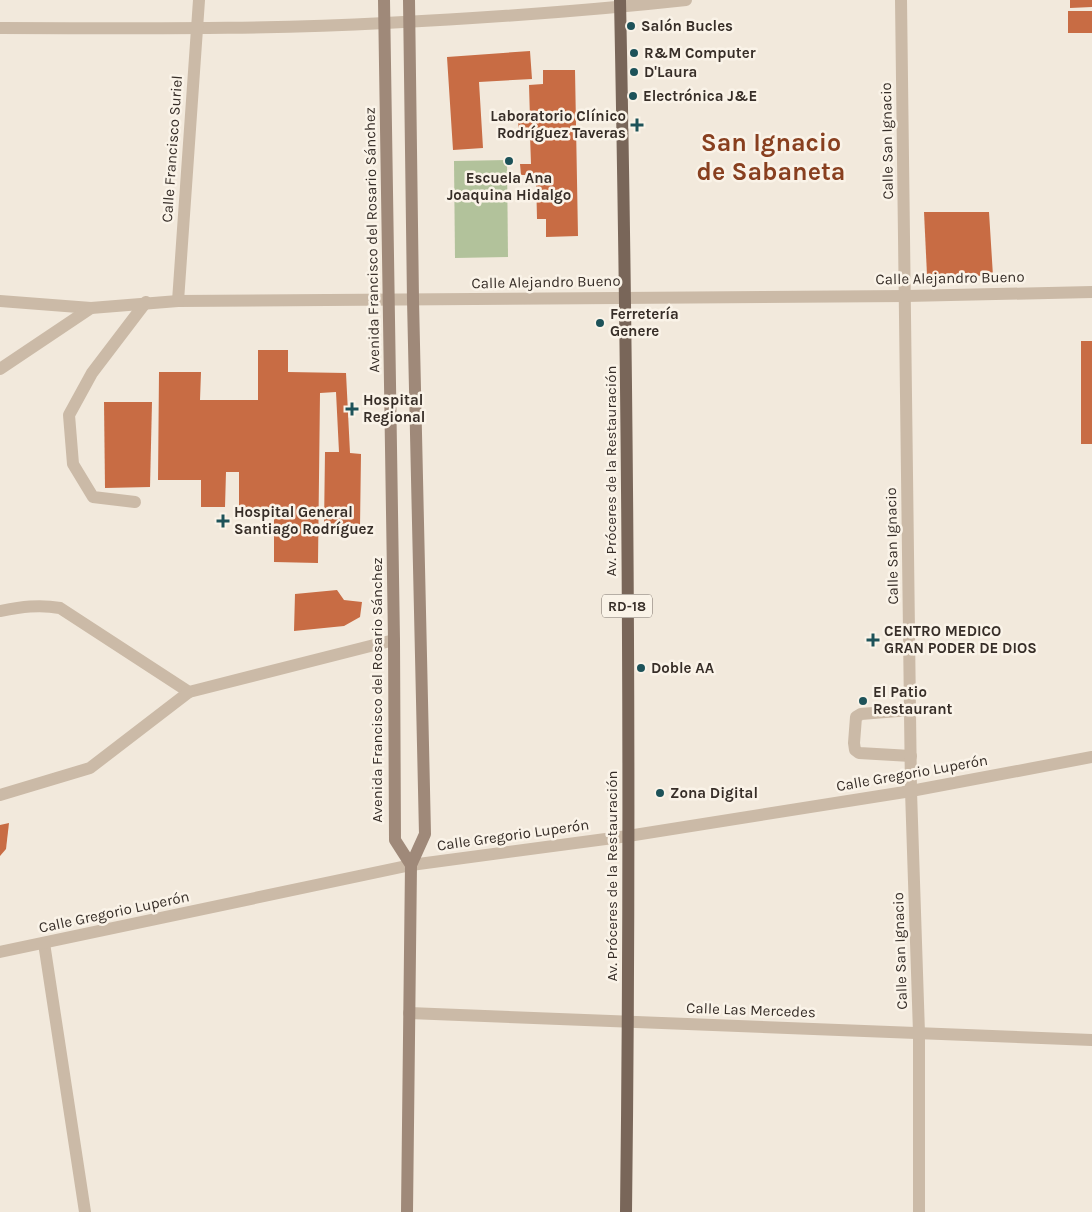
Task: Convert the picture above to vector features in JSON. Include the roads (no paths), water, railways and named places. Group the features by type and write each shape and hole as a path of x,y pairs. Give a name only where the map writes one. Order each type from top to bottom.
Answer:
{"main road":[{"name":"Avenida Francisco del Rosario Sánchez","path":"384,0 394,640 395,840 411,865"},
{"path":"407,1212 411,865 425,834 413,300 409,0"},
{"name":"Av. Próceres de la Restauración","path":"620,4 626,298 629,1022 626,1212"}],"street":[{"name":"Calle Francisco Suriel","path":"178,301 199,0"},
{"path":"0,28 197,28 384,24 686,0"},
{"name":"Calle San Ignacio","path":"901,0 911,791 919,1033 919,1212"},
{"name":"Calle Alejandro Bueno","path":"0,301 91,308 146,302 178,301 906,296 1092,292"},
{"path":"135,502 94,497 73,464 69,415 92,373 146,302"},
{"path":"0,369 91,308"},
{"path":"0,611 45,605 60,608 189,692"},
{"path":"0,795 90,768 189,692 394,640"},
{"path":"910,710 861,714 856,717 854,743 859,753 911,756"},
{"name":"Calle Gregorio Luperón","path":"0,952 411,865 628,836 911,791 1092,757"},
{"path":"44,944 85,1212"},
{"name":"Calle Las Mercedes","path":"410,1013 1092,1040"}],"place":[{"name":"Salón Bucles","path":"631,26"},
{"name":"R&M Computer","path":"634,53"},
{"name":"D'Laura","path":"634,72"},
{"name":"Electrónica J&E","path":"633,96"},
{"name":"Laboratorio Clínico Rodríguez Taveras","path":"637,125"},
{"name":"Escuela Ana Joaquina Hidalgo","path":"509,161"},
{"name":"Ferretería Genere","path":"600,323"},
{"name":"Hospital Regional","path":"352,409"},
{"name":"Hospital General Santiago Rodríguez","path":"223,521"},
{"name":"CENTRO MEDICO GRAN PODER DE DIOS","path":"873,640"},
{"name":"Doble AA","path":"641,668"},
{"name":"El Patio Restaurant","path":"863,701"},
{"name":"Zona Digital","path":"660,793"}],"district":[{"name":"San Ignacio de Sabaneta","path":"771,156"}]}
